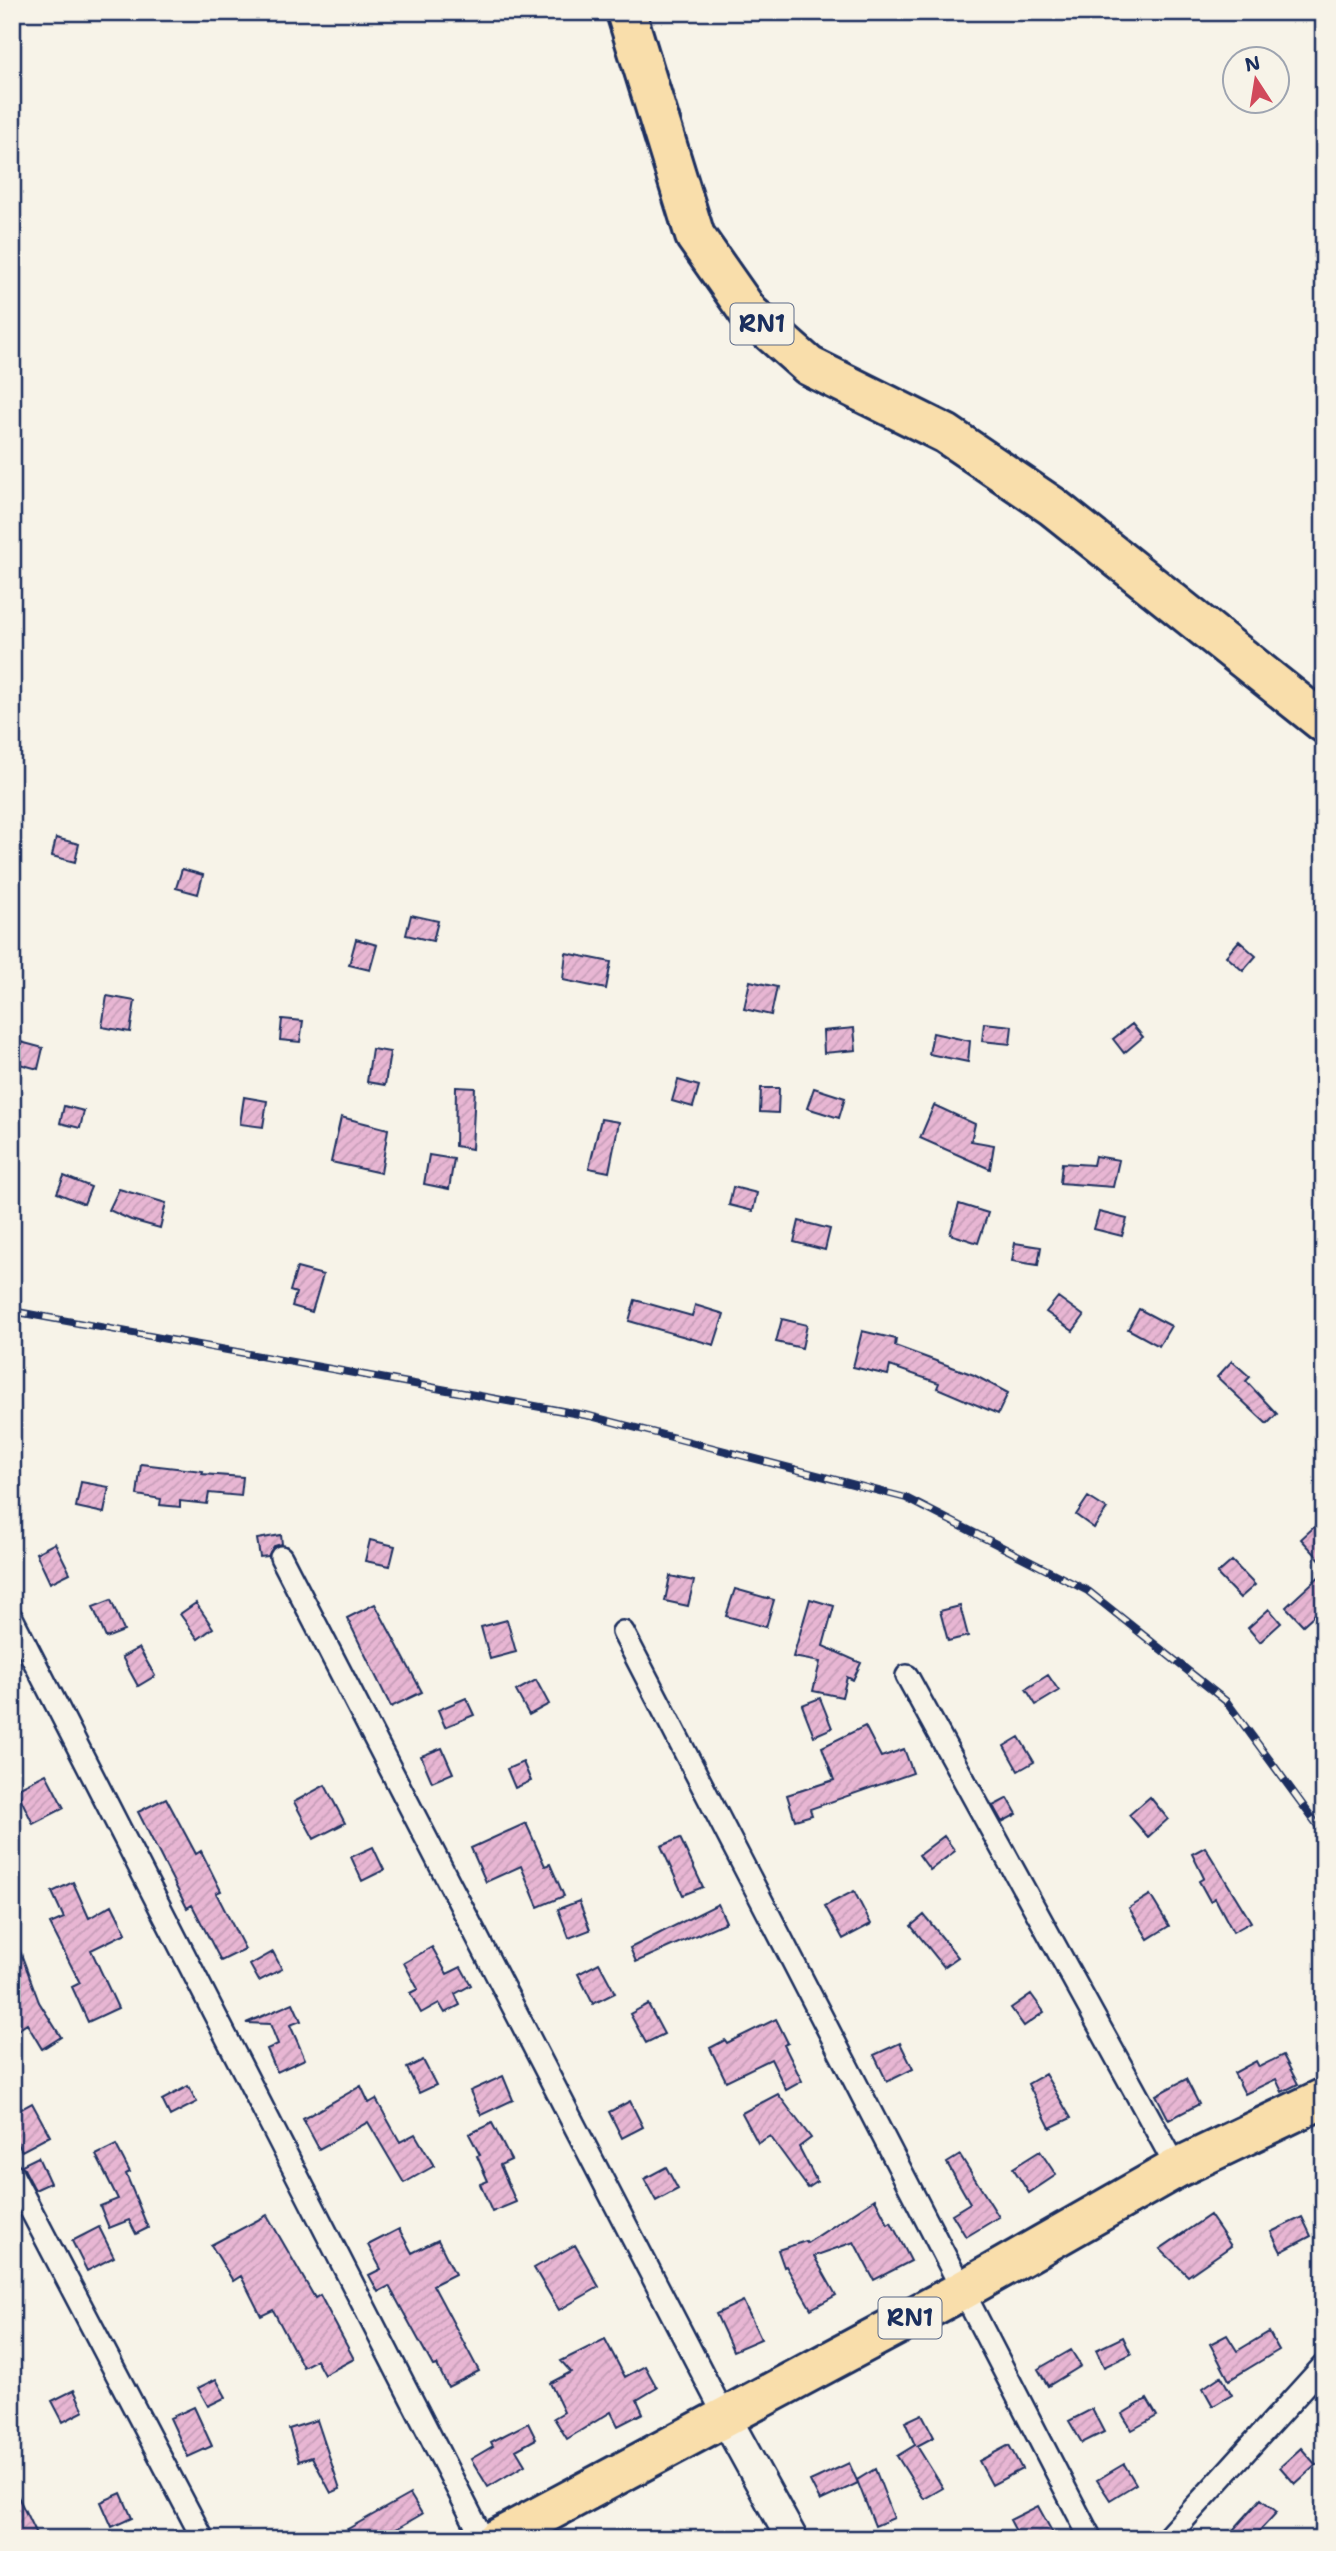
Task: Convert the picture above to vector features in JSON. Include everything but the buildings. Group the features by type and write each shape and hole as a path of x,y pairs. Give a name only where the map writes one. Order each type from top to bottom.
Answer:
{"highway":[{"name":"RN1","path":"626,12 695,236 749,313 809,366 946,434 1056,510 1324,723"},
{"name":"RN1","path":"497,2539 963,2290 1177,2168 1324,2098"}],"street":[{"path":"281,1557 725,2417 792,2539"},
{"path":"12,1618 483,2539"},
{"path":"623,1632 1091,2539"},
{"path":"907,1676 1177,2168"},
{"path":"12,2175 203,2539"},
{"path":"1166,2539 1324,2365"}],"railway":[{"path":"12,1311 590,1416 906,1498 1088,1591 1227,1702 1324,1834"}]}
